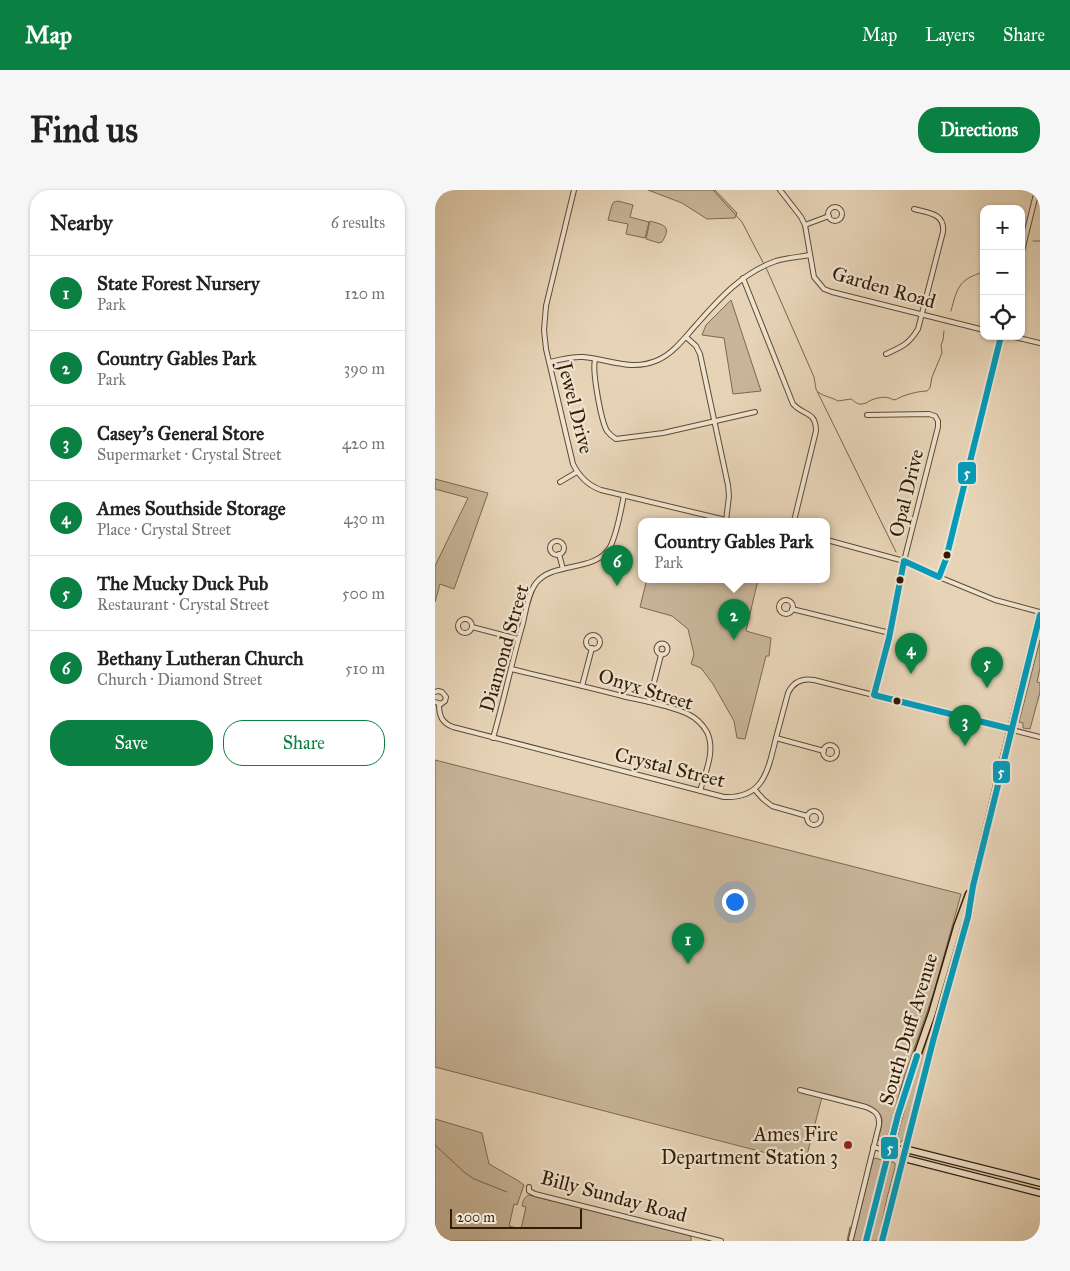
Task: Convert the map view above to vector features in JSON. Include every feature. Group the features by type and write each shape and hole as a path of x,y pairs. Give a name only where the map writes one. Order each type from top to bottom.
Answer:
{"main road":[{"name":"South Duff Avenue","path":"882,1241 933,1038 968,917 973,886 1040,614"},
{"name":"South Duff Avenue","path":"866,1241 905,1090 932,1013 965,902 973,886"},
{"path":"889,1151 905,1149 1040,1184"},
{"path":"889,1151 903,1158 1040,1193"}],"street":[{"name":"Jewel Drive","path":"574,190 546,306 545,339 573,464 577,472 592,486 624,496 714,518"},
{"name":"Garden Road","path":"780,190 805,225 814,277 824,289 980,329"},
{"path":"1022,250 1037,190"},
{"path":"886,354 904,346 913,338 918,329 943,227 938,217 914,208"},
{"path":"805,225 829,216"},
{"path":"549,362 583,357 619,365 634,366 658,360 686,337 719,299 743,278 758,269 776,262 810,255"},
{"path":"743,278 793,404 797,409 812,416 816,423 816,431 794,518"},
{"path":"686,337 696,346 699,354 715,421 729,485 726,518"},
{"path":"939,577 946,559 1000,340"},
{"path":"1025,340 1040,343"},
{"path":"595,360 593,366 604,423 611,436 617,439 663,432 755,412"},
{"name":"Opal Drive","path":"867,415 929,414 935,416 938,421 904,561 890,633 875,695"},
{"path":"560,482 577,472"},
{"name":"Diamond Street","path":"493,738 530,596 537,582 542,577 563,569 592,562 605,554 613,540 624,496"},
{"path":"830,541 904,561 995,600 1040,614"},
{"path":"559,554 563,569"},
{"path":"792,609 890,633"},
{"path":"472,627 519,639"},
{"path":"582,686 592,648"},
{"path":"649,702 661,655"},
{"name":"Onyx Street","path":"511,669 649,702 681,711 697,719 707,732 710,746 710,754 700,791"},
{"path":"807,816 772,806 755,790 766,775 788,693 797,682 807,679 814,680 1040,737"},
{"name":"Crystal Street","path":"435,692 441,691 445,695 445,701 437,703 440,716 448,725 724,797 734,798 755,790"},
{"path":"776,738 824,751"},
{"path":"800,1090 866,1107 878,1114 879,1121 851,1239"},
{"path":"873,1147 889,1151"},
{"name":"Billy Sunday Road","path":"529,1187 529,1191 535,1194 721,1241"}],"shaded area":[{"path":"648,190 715,190 737,213 735,218 707,219 682,203"},
{"path":"618,201 633,205 630,217 649,222 645,238 626,234 628,224 608,220 612,205"},
{"path":"650,221 665,227 666,233 662,242 659,243 646,239"},
{"path":"731,300 761,391 733,394 724,338 702,335 706,325"},
{"path":"435,479 488,493 454,589 440,584 435,602 435,566 468,498 435,489"},
{"path":"646,583 757,583 746,631 771,638 769,656 766,656 745,739 737,738 734,721 713,684 701,668 691,664 694,654 688,629 672,616 640,607"},
{"path":"1040,640 1040,668 1037,682 1040,683 1040,692 1030,729 1023,728 1023,723 1019,722"},
{"path":"435,760 961,894 934,992 903,1080 885,1142 878,1140 882,1122 878,1112 864,1105 823,1093 805,1163 435,1067"},
{"path":"936,1010 938,1011 904,1138 897,1144 896,1141 910,1089"},
{"path":"435,1119 482,1133 489,1164 524,1185 517,1205 514,1204 509,1226 521,1229 526,1207 522,1206 522,1204 529,1195 688,1235 691,1237 691,1241 435,1241"},
{"path":"875,1158 882,1160 863,1241 847,1241 850,1227 852,1227 849,1239 853,1240"},
{"path":"892,1162 895,1163 895,1168 878,1241 870,1241 888,1169"}],"waterway":[{"path":"713,190 742,222 768,272 814,377 816,389 896,552"},
{"path":"1033,241 1040,241"},
{"path":"951,311 960,286 969,278 980,273"},
{"path":"818,392 838,401 851,399 861,404 886,397 894,400 905,395 927,391 930,388 932,377 942,353 941,345 944,331"},
{"path":"435,1145 474,1179 507,1192"}],"transit line":[{"name":"5","path":"1000,340 946,559 939,577 904,561 889,638 874,695 1011,729"},
{"name":"5","path":"882,1241 933,1041 968,917 973,886 1040,615"},
{"name":"5","path":"866,1241 898,1115 917,1056"}],"place":[{"name":"Bethany Lutheran Church","path":"617,586"},
{"name":"Country Gables Park","path":"734,640"},
{"name":"Ames Southside Storage","path":"911,674"},
{"name":"The Mucky Duck Pub","path":"987,688"},
{"name":"Casey's General Store","path":"965,746"},
{"name":"State Forest Nursery","path":"688,964"},
{"name":"Ames Fire Department Station 3","path":"848,1145"}]}
